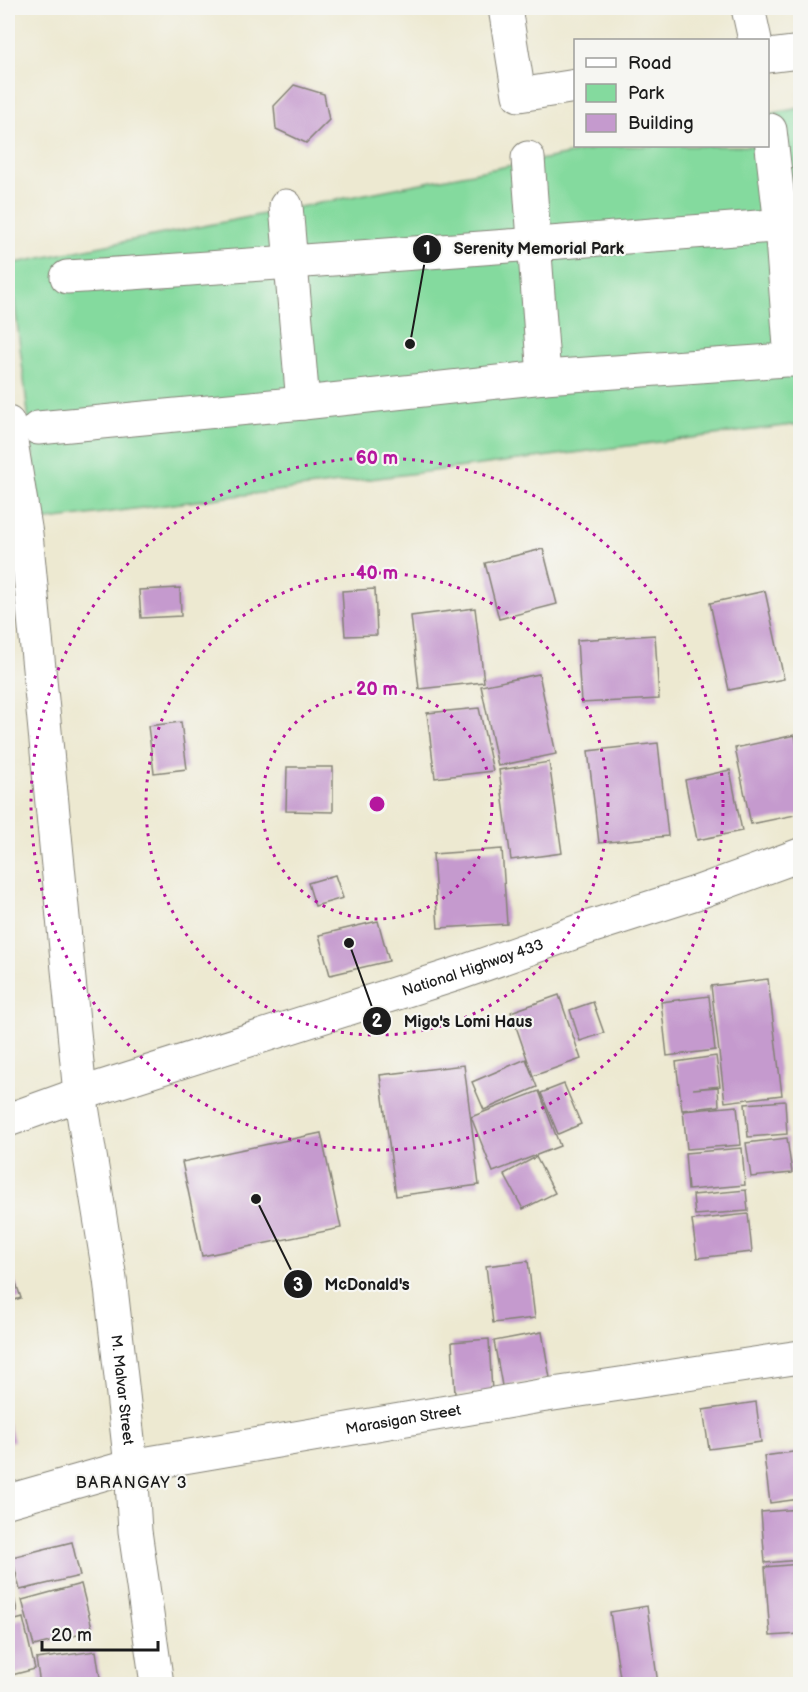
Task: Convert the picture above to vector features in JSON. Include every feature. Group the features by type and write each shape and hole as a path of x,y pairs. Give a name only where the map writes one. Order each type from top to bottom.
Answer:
{"street":[{"path":"505,8 519,95 574,86"},
{"path":"748,8 755,39"},
{"path":"769,56 801,52"},
{"path":"23,426 303,403 544,377 796,359 791,225 770,130"},
{"path":"528,158 544,377"},
{"path":"286,206 303,403"},
{"path":"67,277 291,263 791,225"},
{"name":"M. Malvar Street","path":"23,426 17,536 80,1094 110,1279 131,1466 135,1531 157,1684"},
{"name":"National Highway 433","path":"8,1120 80,1094 460,973 801,855"},
{"name":"Marasigan Street","path":"8,1501 131,1466 540,1396 801,1357"}],"green space":[{"path":"800,108 800,424 41,521 10,264 605,147 769,147 769,114"}],"building":[{"path":"294,85 324,94 329,120 306,143 276,129 274,106"},
{"path":"543,549 557,604 499,619 485,563"},
{"path":"180,588 181,616 141,618 139,590"},
{"path":"375,589 377,635 345,636 342,591"},
{"path":"765,591 784,679 729,690 710,603"},
{"path":"475,608 484,682 419,689 411,616"},
{"path":"655,635 659,699 581,703 577,640"},
{"path":"539,674 556,754 498,766 481,686"},
{"path":"479,708 493,771 435,778 427,713"},
{"path":"181,722 187,769 154,773 148,726"},
{"path":"795,735 800,761 800,814 751,824 735,748"},
{"path":"658,743 668,836 599,843 588,751"},
{"path":"549,762 562,853 511,860 499,770"},
{"path":"287,767 333,767 333,812 286,811"},
{"path":"730,770 742,831 697,840 685,780"},
{"path":"502,849 507,924 438,928 433,854"},
{"path":"335,875 343,898 315,906 308,883"},
{"path":"378,921 389,961 330,975 319,935"},
{"path":"768,979 782,1095 725,1102 711,986"},
{"path":"559,995 581,1059 533,1076 511,1012"},
{"path":"709,996 715,1050 667,1056 661,1002"},
{"path":"593,1002 604,1033 580,1041 570,1010"},
{"path":"716,1056 720,1086 693,1089 718,1087 719,1106 682,1110 676,1062"},
{"path":"526,1059 537,1087 484,1110 472,1082"},
{"path":"464,1065 479,1185 396,1196 380,1075"},
{"path":"564,1084 581,1124 558,1134 541,1093"},
{"path":"539,1091 560,1146 493,1172 471,1117"},
{"path":"785,1101 787,1134 748,1137 745,1104"},
{"path":"737,1106 741,1145 687,1149 683,1111"},
{"path":"321,1133 341,1228 202,1256 182,1162"},
{"path":"787,1138 792,1173 751,1177 746,1143"},
{"path":"742,1148 745,1185 688,1190 685,1153"},
{"path":"536,1157 555,1193 523,1209 504,1174"},
{"path":"746,1190 748,1211 695,1215 693,1195"},
{"path":"748,1214 752,1252 697,1258 692,1220"},
{"path":"8,1259 21,1298 8,1302"},
{"path":"528,1261 535,1318 493,1323 486,1266"},
{"path":"542,1332 550,1378 502,1386 494,1341"},
{"path":"489,1339 492,1392 455,1394 452,1342"},
{"path":"756,1402 761,1442 709,1449 703,1410"},
{"path":"8,1421 14,1441 8,1442"},
{"path":"800,1451 800,1499 770,1503 764,1456"},
{"path":"800,1509 800,1560 765,1563 761,1512"},
{"path":"72,1542 80,1576 20,1590 12,1557"},
{"path":"8,1558 14,1583 8,1584"},
{"path":"800,1564 800,1634 770,1636 765,1567"},
{"path":"81,1584 93,1631 34,1646 22,1600"},
{"path":"13,1593 17,1611 8,1614 8,1594"},
{"path":"647,1606 658,1684 621,1684 610,1612"},
{"path":"23,1618 35,1669 8,1676 8,1622"},
{"path":"96,1651 101,1684 40,1684 36,1659"}],"place":[{"name":"Serenity Memorial Park","path":"410,344"},
{"name":"Migo's Lomi Haus","path":"349,943"},
{"name":"McDonald's","path":"256,1199"}],"district":[{"name":"BARANGAY 3","path":"132,1482"}]}
